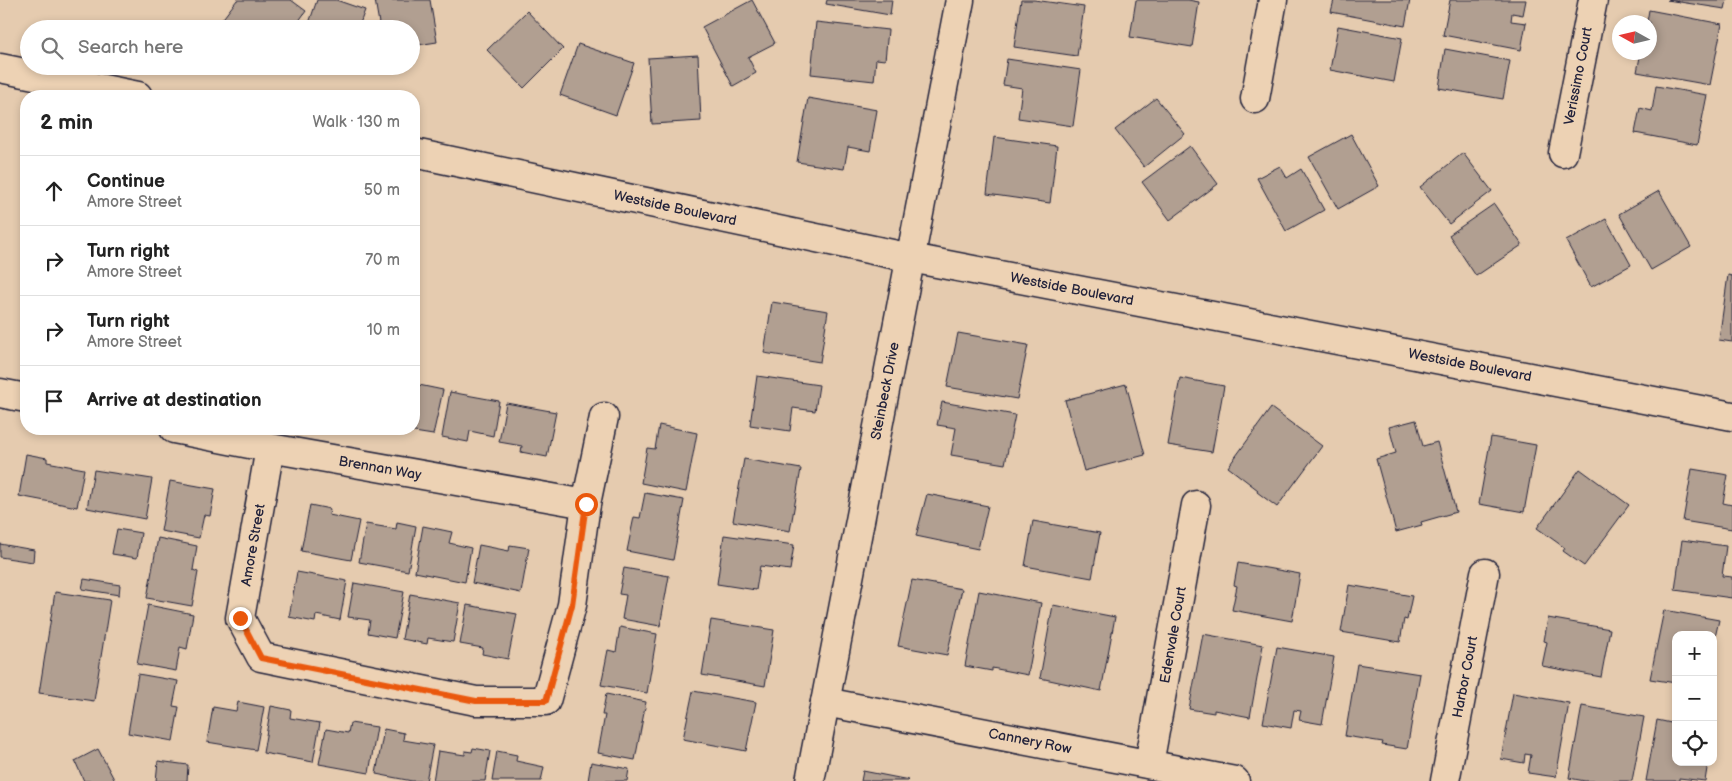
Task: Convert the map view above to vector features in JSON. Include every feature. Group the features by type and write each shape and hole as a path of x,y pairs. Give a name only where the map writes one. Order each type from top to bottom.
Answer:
{"street":[{"name":"Steinbeck Drive","path":"810,781 960,0"},
{"path":"1255,99 1273,0"},
{"name":"Verissimo Court","path":"1563,152 1593,0"},
{"path":"0,68 20,72"},
{"path":"34,75 108,90"},
{"name":"Westside Boulevard","path":"420,155 911,258 1732,416"},
{"path":"0,393 20,397"},
{"name":"Amore Street","path":"270,448 240,618 261,658 476,701 546,701 572,605 586,504 604,417"},
{"name":"Brennan Way","path":"204,435 586,504"},
{"name":"Edenvale Court","path":"1149,764 1196,505"},
{"name":"Harbor Court","path":"1445,781 1485,573"},
{"name":"Cannery Row","path":"825,702 1235,781"}],"building":[{"path":"237,0 291,0 306,11 300,20 222,20"},
{"path":"317,0 336,0 365,10 361,20 310,20"},
{"path":"375,0 430,0 437,42 420,45 420,20 378,20"},
{"path":"752,0 775,43 748,57 756,73 733,86 702,27"},
{"path":"827,0 892,0 890,15 826,4"},
{"path":"1021,0 1084,7 1077,56 1014,47"},
{"path":"1136,0 1188,0 1199,2 1192,47 1130,37"},
{"path":"1334,0 1410,0 1405,26 1331,12"},
{"path":"1450,0 1526,0 1523,15 1512,13 1511,21 1526,23 1521,50 1443,35"},
{"path":"1667,0 1727,0 1725,9"},
{"path":"1649,10 1722,24 1710,85 1637,72 1639,60 1657,60 1657,15 1648,15"},
{"path":"527,11 563,49 524,88 487,50"},
{"path":"816,22 888,30 885,60 876,59 874,81 811,74"},
{"path":"1338,26 1402,38 1394,82 1330,70"},
{"path":"578,44 634,63 616,115 560,95"},
{"path":"1445,49 1510,61 1503,99 1439,88"},
{"path":"698,55 701,121 652,124 648,58"},
{"path":"1007,59 1081,70 1073,126 1018,118 1022,88 1003,85"},
{"path":"1656,86 1707,95 1697,145 1635,133 1640,108 1652,111"},
{"path":"808,98 877,110 870,151 848,147 844,169 797,162"},
{"path":"1156,98 1185,134 1144,167 1115,130"},
{"path":"1351,134 1379,186 1338,209 1309,157"},
{"path":"994,137 1057,146 1050,203 987,194"},
{"path":"1190,146 1218,184 1170,220 1142,182"},
{"path":"1463,153 1492,191 1449,224 1420,187"},
{"path":"1280,166 1287,178 1301,169 1324,210 1286,231 1257,178"},
{"path":"1659,191 1691,247 1651,270 1619,214"},
{"path":"1494,204 1522,245 1476,276 1449,235"},
{"path":"1606,219 1631,265 1591,287 1566,241"},
{"path":"1728,275 1732,276 1732,342 1719,340"},
{"path":"772,302 828,311 820,362 764,353"},
{"path":"958,333 1028,345 1017,399 947,387"},
{"path":"757,376 819,385 815,411 793,408 790,431 750,425"},
{"path":"1180,378 1224,386 1212,452 1168,445"},
{"path":"1126,384 1145,455 1084,471 1065,400"},
{"path":"420,385 443,390 433,435 420,433"},
{"path":"450,392 499,401 493,436 470,431 468,442 442,437"},
{"path":"942,402 1015,415 1005,464 951,455 956,428 937,425"},
{"path":"506,403 556,412 547,457 521,452 522,446 499,442"},
{"path":"1271,408 1322,446 1277,507 1228,467"},
{"path":"1416,420 1423,446 1437,442 1456,512 1421,522 1422,525 1396,532 1376,459 1396,453 1389,427"},
{"path":"659,425 697,433 686,492 641,483 647,448 655,449"},
{"path":"1491,437 1536,445 1524,512 1479,504"},
{"path":"26,454 47,458 47,462 84,469 77,507 19,496"},
{"path":"744,459 801,469 790,531 733,521"},
{"path":"1580,469 1629,505 1584,566 1563,551 1565,548 1537,528"},
{"path":"1692,469 1728,475 1723,503 1732,505 1732,529 1683,521"},
{"path":"94,470 152,479 145,519 87,508"},
{"path":"170,481 215,489 210,516 204,515 199,538 161,531"},
{"path":"645,493 684,500 673,560 627,551 634,517 640,518"},
{"path":"927,494 988,506 978,549 916,536"},
{"path":"310,505 330,509 329,515 359,521 351,560 301,551"},
{"path":"1033,521 1100,533 1092,578 1025,566"},
{"path":"397,522 416,526 408,571 359,562 366,524 396,529"},
{"path":"423,526 452,532 449,543 471,548 465,582 415,572"},
{"path":"117,529 141,533 137,558 112,554"},
{"path":"724,535 794,545 790,570 760,566 756,590 717,584"},
{"path":"158,538 197,546 193,570 198,572 192,606 147,598"},
{"path":"1682,540 1726,546 1722,576 1732,577 1732,598 1675,590"},
{"path":"0,544 34,550 33,562 0,557"},
{"path":"479,545 509,551 510,545 529,548 521,593 472,583"},
{"path":"1238,563 1300,574 1292,621 1232,610 1237,586 1234,585"},
{"path":"624,568 669,576 660,626 622,619 626,595 619,594"},
{"path":"297,572 347,581 340,620 316,615 315,622 289,617"},
{"path":"84,579 120,585 119,595 82,589"},
{"path":"912,580 962,589 947,655 898,646"},
{"path":"354,583 404,592 395,638 368,633 370,620 348,617"},
{"path":"1349,585 1412,596 1407,620 1404,619 1400,642 1341,632"},
{"path":"979,591 1041,603 1028,675 992,668 992,671 965,666"},
{"path":"55,592 110,600 94,701 39,693"},
{"path":"410,594 460,603 453,642 428,638 427,644 402,639"},
{"path":"148,605 193,614 187,649 180,647 176,671 137,664"},
{"path":"467,605 517,614 508,659 482,654 483,648 460,644"},
{"path":"1053,605 1115,617 1101,691 1040,678"},
{"path":"1664,610 1719,620 1716,631 1672,631 1672,682 1650,679"},
{"path":"1548,618 1610,629 1601,677 1542,666 1547,642 1544,641"},
{"path":"711,620 774,630 765,686 702,675"},
{"path":"620,627 657,634 647,693 601,685 608,650 616,652"},
{"path":"1203,634 1263,645 1250,717 1214,710 1214,713 1189,709"},
{"path":"1277,647 1334,657 1322,724 1299,720 1301,711 1294,710 1291,728 1263,723"},
{"path":"1357,664 1420,674 1407,749 1382,745 1383,742 1345,736"},
{"path":"138,674 178,681 173,706 179,707 173,741 128,733"},
{"path":"693,691 756,702 746,751 683,739"},
{"path":"1513,693 1569,703 1556,777 1528,773 1531,755 1525,754 1524,763 1501,759"},
{"path":"606,694 646,702 635,760 598,753 605,715 602,715"},
{"path":"238,702 264,707 256,750 207,742 213,707 236,711"},
{"path":"271,706 291,710 290,718 320,723 313,762 263,753"},
{"path":"1582,706 1644,717 1632,781 1585,781 1569,778"},
{"path":"1657,720 1672,723 1672,766 1707,766 1705,781 1679,778 1679,781 1646,781"},
{"path":"350,723 377,727 369,773 319,764 326,729 348,733"},
{"path":"384,729 404,733 403,740 433,745 426,781 412,781 376,774"},
{"path":"473,748 490,751 485,781 433,781 438,751 465,755 465,751 472,752"},
{"path":"98,749 115,781 84,781 75,761"},
{"path":"497,751 517,755 516,761 544,767 541,781 492,781"},
{"path":"158,761 188,765 187,781 156,781"},
{"path":"591,762 629,769 627,781 588,781"},
{"path":"863,771 909,780 861,781"}],"route":[{"path":"240,618 261,658 476,701 546,701 572,605 586,504"}]}
